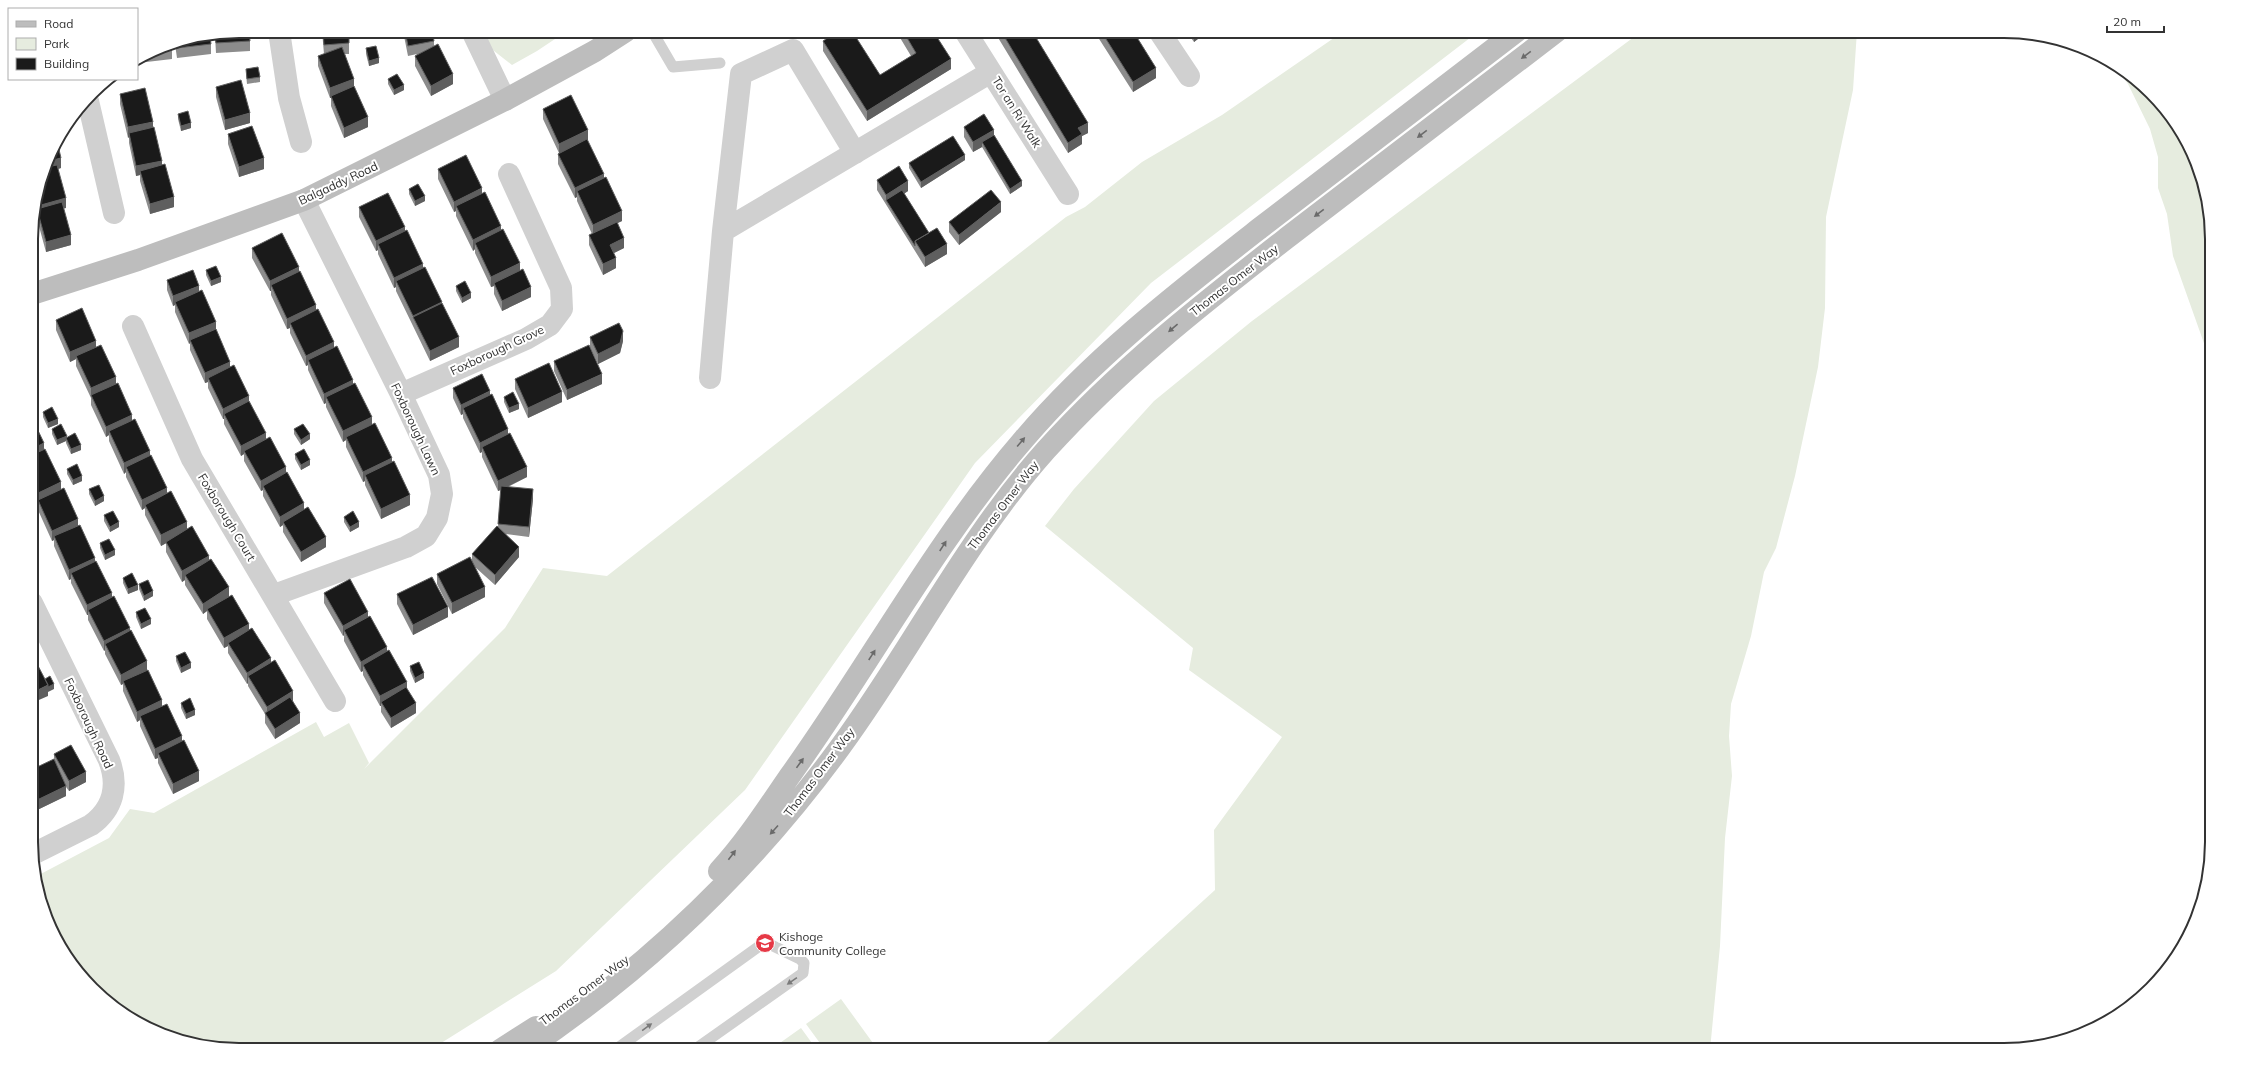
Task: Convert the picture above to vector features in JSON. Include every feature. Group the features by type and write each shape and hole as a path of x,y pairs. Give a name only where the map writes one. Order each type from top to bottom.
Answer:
{"street":[{"path":"280,38 289,98 301,142"},
{"path":"475,38 505,100"},
{"name":"Balgaddy Road","path":"38,292 146,257 304,200 505,100 595,51 615,38"},
{"name":"Tor an Rí Walk","path":"969,38 1068,194"},
{"path":"1164,38 1189,76"},
{"name":"Thomas Omer Way","path":"511,1043 565,1007 617,967 665,925 726,864 823,730 950,535 987,483 1020,443 1064,395 1106,354 1172,296 1508,38"},
{"name":"Thomas Omer Way","path":"535,1043 602,995 674,934 735,873 794,807 842,745 973,544 1043,454 1092,402 1128,367 1188,315 1548,38"},
{"path":"710,378 723,231 742,74 793,50 855,153"},
{"path":"723,231 991,72"},
{"path":"89,105 114,212"},
{"name":"Foxborough Grove","path":"401,394 526,339 550,325 562,309 561,288 509,174"},
{"name":"Foxborough Lawn","path":"274,595 398,550 426,536 437,518 442,494 440,482 401,394 304,200"},
{"name":"Foxborough Court","path":"133,326 192,459 225,517 274,595 335,701"},
{"name":"Foxborough Road","path":"38,622 109,760 112,769 114,789 111,803 99,819 91,825 38,852"}],"lane":[{"path":"656,38 673,67 720,63"},
{"path":"625,1043 765,942 800,959 804,963 803,973 704,1043"}],"green space":[{"path":"484,38 556,38 512,65 489,47"},
{"path":"1334,38 1470,38 1151,283 975,463 745,790 556,971 441,1043 226,1043 187,1036 162,1028 138,1016 106,993 88,975 72,954 53,919 45,894 41,874 109,838 130,809 154,813 316,722 324,737 349,723 369,763 364,769 505,628 543,568 607,576 1066,217 1085,207 1142,162 1222,115"},
{"path":"1633,38 1857,38 1853,90 1826,217 1825,308 1818,367 1795,476 1776,548 1764,572 1751,636 1731,704 1729,736 1732,776 1725,838 1720,946 1711,1043 1046,1043 1215,890 1214,830 1282,737 1189,670 1193,648 1045,526 1074,489 1154,401 1252,321"},
{"path":"2124,78 2137,88 2155,106 2171,127 2190,162 2198,187 2205,226 2205,346 2173,256 2167,214 2158,188 2158,157 2150,129"},
{"path":"841,999 873,1043 820,1043 806,1024"},
{"path":"801,1028 812,1043 780,1043"}],"building":[{"path":"226,38 250,38 250,41 216,43 216,40"},
{"path":"324,38 349,38 349,43 324,45"},
{"path":"406,38 433,38 434,41 408,46"},
{"path":"828,38 856,38 880,75 916,53 907,38 938,38 951,59 867,111 823,41"},
{"path":"1005,38 1036,38 1088,123 1078,128 1082,134 1068,143"},
{"path":"1105,38 1137,38 1156,68 1133,82"},
{"path":"210,40 211,44 177,48"},
{"path":"438,44 453,74 431,86 415,56"},
{"path":"376,46 379,58 369,61 366,48"},
{"path":"342,47 354,79 330,88 318,56"},
{"path":"258,67 260,77 247,79 246,69"},
{"path":"397,74 404,85 394,90 388,79"},
{"path":"241,80 250,113 225,120 216,87"},
{"path":"354,86 368,117 344,128 331,96"},
{"path":"145,88 153,122 128,127 120,94"},
{"path":"571,95 588,130 559,144 543,109"},
{"path":"188,111 191,123 181,126 178,114"},
{"path":"984,114 994,130 973,142 964,127"},
{"path":"252,126 264,158 239,167 228,134"},
{"path":"154,127 162,161 136,166 129,133"},
{"path":"994,135 1022,181 1010,189 982,142"},
{"path":"953,136 965,155 921,182 909,163"},
{"path":"587,139 604,174 575,188 558,154"},
{"path":"59,150 61,158 54,160"},
{"path":"466,155 482,188 454,202 438,169"},
{"path":"165,164 174,197 150,204 140,171"},
{"path":"57,165 66,198 41,205 45,187 52,166"},
{"path":"899,166 908,181 886,195 877,180"},
{"path":"606,177 622,211 593,225 577,191"},
{"path":"418,184 425,196 415,201 409,189"},
{"path":"902,190 929,233 915,241 915,246 886,200"},
{"path":"991,190 1001,202 959,235 949,222"},
{"path":"485,192 501,226 473,240 456,206"},
{"path":"388,193 405,227 376,241 359,207"},
{"path":"62,202 71,235 46,242 39,217 41,208"},
{"path":"617,222 624,238 610,245 616,258 603,264 589,235"},
{"path":"937,228 947,244 925,257 915,241"},
{"path":"503,229 520,263 491,277 475,243"},
{"path":"407,230 423,264 394,278 378,244"},
{"path":"282,233 299,267 270,281 252,248"},
{"path":"216,266 221,277 211,281 206,270"},
{"path":"425,267 442,302 413,316 396,281"},
{"path":"523,269 531,287 502,301 494,283"},
{"path":"193,270 199,286 173,296 167,280"},
{"path":"300,271 316,305 287,319 271,285"},
{"path":"465,281 471,293 462,298 456,286"},
{"path":"202,290 216,322 189,333 175,302"},
{"path":"442,303 459,337 430,351 413,317"},
{"path":"82,308 96,341 70,352 56,320"},
{"path":"318,309 334,342 306,356 290,323"},
{"path":"619,323 623,331 620,343 598,354 590,337"},
{"path":"216,329 230,362 205,373 190,340"},
{"path":"101,345 116,377 91,388 76,356"},
{"path":"589,345 602,374 567,390 554,361"},
{"path":"337,346 353,380 324,394 308,360"},
{"path":"549,363 562,392 528,408 515,379"},
{"path":"234,365 249,396 223,409 208,378"},
{"path":"482,374 490,391 461,405 453,388"},
{"path":"118,383 132,415 106,427 91,395"},
{"path":"355,383 372,417 343,431 326,397"},
{"path":"513,392 519,404 509,408 504,397"},
{"path":"492,394 508,429 480,443 463,408"},
{"path":"249,401 266,433 241,446 224,414"},
{"path":"52,407 58,419 48,423 43,412"},
{"path":"135,419 150,451 124,463 109,431"},
{"path":"375,423 392,458 363,472 346,437"},
{"path":"61,424 67,436 57,440 52,429"},
{"path":"303,424 310,434 301,440 294,429"},
{"path":"38,430 44,443 38,446"},
{"path":"75,433 81,445 71,449 66,438"},
{"path":"510,433 527,467 498,481 482,447"},
{"path":"270,437 286,467 261,481 244,451"},
{"path":"45,449 61,482 38,493 38,452"},
{"path":"304,449 310,460 301,465 295,454"},
{"path":"151,455 167,488 142,500 126,467"},
{"path":"394,461 410,495 381,509 365,475"},
{"path":"77,464 82,476 73,480 67,469"},
{"path":"287,472 304,503 280,517 263,486"},
{"path":"99,485 104,496 95,501 89,489"},
{"path":"501,486 533,489 529,527 498,524"},
{"path":"64,488 78,519 52,531 38,500"},
{"path":"171,491 187,522 161,535 145,505"},
{"path":"308,507 326,537 301,552 283,522"},
{"path":"113,511 119,522 110,527 104,515"},
{"path":"353,511 359,522 350,527 344,517"},
{"path":"80,525 95,558 69,570 54,536"},
{"path":"192,526 209,556 182,571 166,542"},
{"path":"497,526 519,547 495,575 472,554"},
{"path":"109,539 115,550 105,555 100,543"},
{"path":"470,557 485,587 452,603 437,574"},
{"path":"211,559 229,587 203,604 185,575"},
{"path":"96,561 112,593 87,605 71,573"},
{"path":"132,573 138,585 128,589 123,578"},
{"path":"432,577 448,607 413,625 397,594"},
{"path":"350,579 368,612 343,626 324,593"},
{"path":"148,580 153,591 144,596 139,584"},
{"path":"232,595 249,624 224,638 207,609"},
{"path":"114,596 130,628 104,641 88,610"},
{"path":"145,608 151,619 141,624 136,612"},
{"path":"370,616 387,647 361,662 344,630"},
{"path":"252,628 271,658 247,673 228,643"},
{"path":"131,630 147,661 121,675 105,644"},
{"path":"389,650 407,682 380,696 363,665"},
{"path":"185,652 191,663 181,668 176,656"},
{"path":"275,660 293,691 267,707 248,676"},
{"path":"419,662 424,673 415,678 410,666"},
{"path":"38,666 48,685 38,690"},
{"path":"148,670 162,700 137,712 123,681"},
{"path":"50,676 54,684 48,687 45,679"},
{"path":"406,687 416,703 391,718 381,702"},
{"path":"290,697 300,713 275,729 265,713"},
{"path":"190,698 195,710 186,714 181,703"},
{"path":"167,704 182,736 155,749 140,716"},
{"path":"184,740 199,771 173,784 158,753"},
{"path":"71,745 86,772 69,781 54,754"},
{"path":"54,759 66,786 38,800 38,767"}],"place":[{"name":"Kishoge Community College","path":"765,943"}]}
